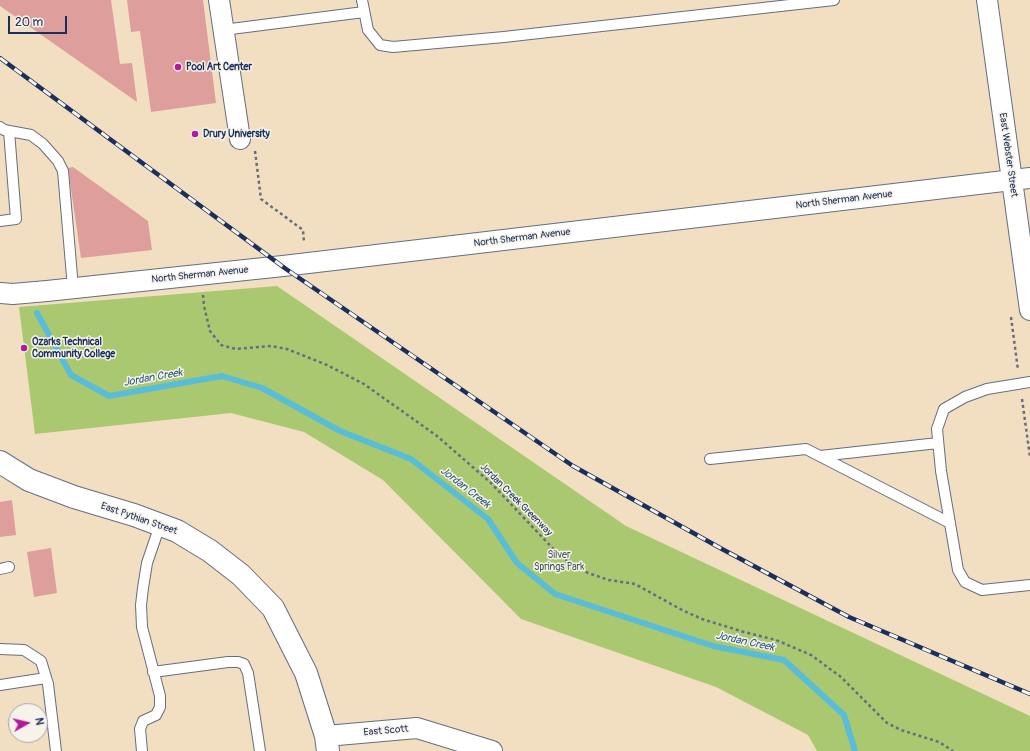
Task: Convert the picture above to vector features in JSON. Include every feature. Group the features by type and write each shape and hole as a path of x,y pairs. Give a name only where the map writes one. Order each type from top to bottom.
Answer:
{"street":[{"path":"219,0 240,139"},
{"name":"East Webster Street","path":"986,0 1020,179 1030,310"},
{"name":"North Sherman Avenue","path":"4,295 283,266 1020,179"},
{"name":"East Pythian Street","path":"0,462 35,483 74,497 134,515 177,531 216,556 241,575 273,608 306,673 327,744"},
{"name":"East Scott","path":"327,744 417,728 492,751"}],"lane":[{"path":"362,0 368,30 380,45 393,47 504,37 834,0"},
{"path":"223,30 364,12"},
{"path":"0,221 16,219 4,129 31,135 43,144 58,161 63,171 73,288"},
{"path":"1025,382 986,389 965,397 944,409 937,429 941,471 958,570 964,582 982,590 1030,585"},
{"path":"820,456 938,443"},
{"path":"710,459 806,449 950,523"},
{"path":"142,751 140,729 143,721 156,715 160,707 160,696 142,628 141,605 147,563 160,524"},
{"path":"0,649 24,650 41,662 46,678 56,751"},
{"path":"153,672 228,662 238,662 244,664 248,673 260,751"},
{"path":"0,685 46,678"}],"path":[{"name":"Jordan Creek Greenway","path":"203,295 210,331 221,345 236,348 271,346 287,349 327,365 364,384 437,436 490,483 560,556 588,573 609,580 634,584 702,619 776,640 811,655 842,677 887,723 901,730 939,742 953,751"},
{"path":"1010,314 1025,382 1030,458"}],"green space":[{"name":"Silver Springs Park","path":"277,286 626,526 1030,716 1030,751 817,751 808,735 716,687 521,619 383,480 304,432 231,413 35,434 19,307"}],"building":[{"path":"0,0 111,0 120,64 132,63 137,102 0,6"},
{"name":"Pool Art Center","path":"127,0 203,0 216,103 151,112 140,31 131,32"},
{"path":"73,167 148,221 152,250 81,258 68,168"},
{"path":"12,500 16,535 0,537 0,502"},
{"path":"51,548 57,593 34,597 27,552"}],"waterway":[{"name":"Jordan Creek","path":"37,313 71,375 109,396 222,376 262,388 340,431 411,459 488,519 517,563 555,594 713,646 784,660 844,715 855,751"}],"railway":[{"path":"0,58 286,269 573,466 722,549 849,617 1030,694"}],"place":[{"name":"Pool Art Center","path":"178,67"},
{"name":"Drury University","path":"195,134"},
{"name":"Ozarks Technical Community College","path":"24,348"}]}
